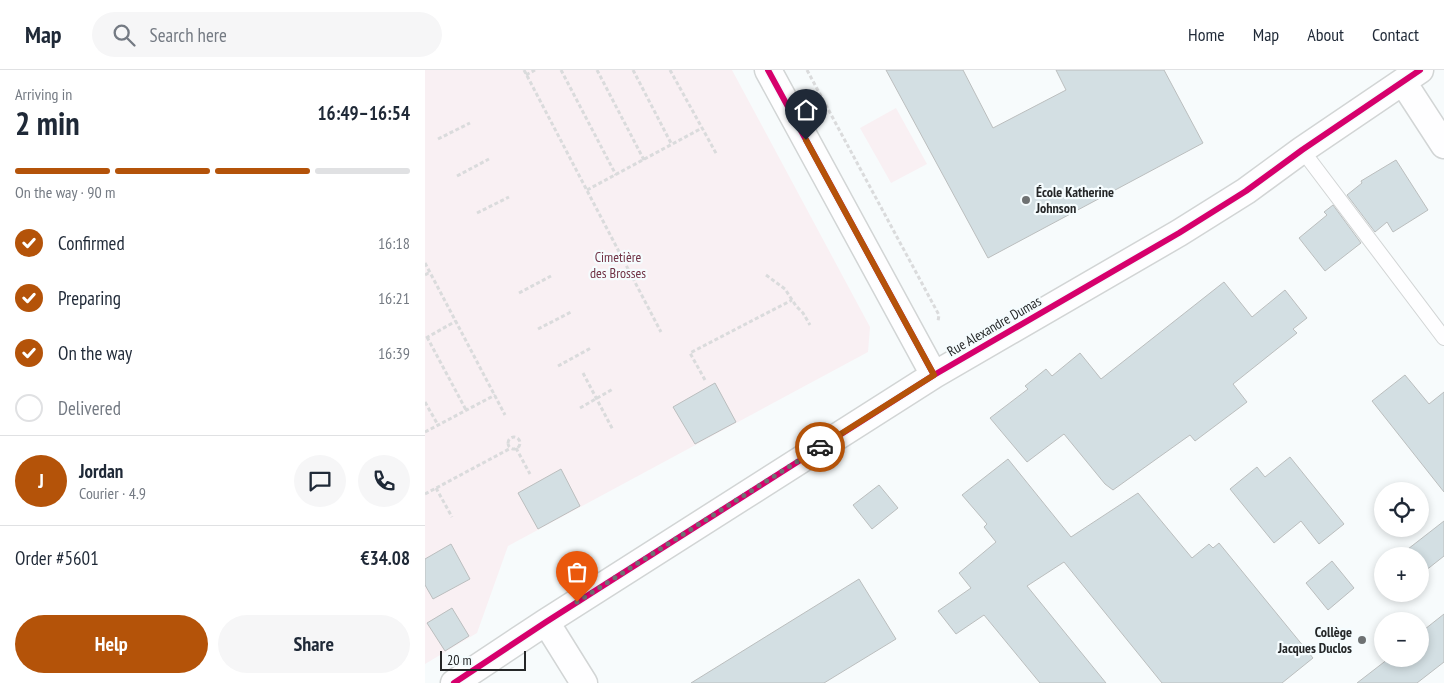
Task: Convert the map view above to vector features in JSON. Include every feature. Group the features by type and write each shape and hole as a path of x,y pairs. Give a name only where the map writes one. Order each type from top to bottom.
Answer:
{"street":[{"path":"768,70 934,375"},
{"path":"1411,76 1444,145"},
{"name":"Rue Alexandre Dumas","path":"454,683 546,622 934,375 1179,233 1247,191 1302,150 1411,76"},
{"path":"546,622 585,683"}],"lane":[{"path":"1302,150 1444,338"}],"path":[{"path":"524,70 661,332"},
{"path":"526,75 535,70"},
{"path":"561,70 617,175"},
{"path":"597,70 644,160"},
{"path":"633,70 672,144"},
{"path":"670,70 717,155"},
{"path":"438,139 469,123"},
{"path":"587,190 702,128"},
{"path":"457,176 489,159"},
{"path":"477,213 509,197"},
{"path":"425,263 505,415"},
{"path":"425,275 430,272"},
{"path":"766,275 785,289 810,325"},
{"path":"519,293 551,276"},
{"path":"705,380 690,352 792,300"},
{"path":"538,329 571,312"},
{"path":"456,322 426,337 466,410"},
{"path":"558,366 591,348"},
{"path":"583,373 613,430"},
{"path":"580,408 613,389"},
{"path":"425,432 495,395"},
{"path":"425,402 438,426"},
{"path":"425,494 511,448 518,448 519,438 511,437 508,444 511,448"},
{"path":"516,448 530,474"},
{"path":"436,488 452,517"}],"green space":[{"name":"Cimetière des Brosses","path":"425,70 732,70 870,327 868,352 508,546 477,633 425,664"},
{"path":"896,108 927,164 891,183 860,128"}],"building":[{"name":"École Katherine Johnson","path":"886,70 963,70 993,128 1066,90 1056,70 1164,70 1203,143 988,258"},
{"path":"1396,160 1428,210 1393,232 1387,222 1375,232 1347,195 1362,183 1361,181"},
{"path":"1333,205 1361,243 1325,271 1299,238 1327,215 1324,212"},
{"path":"1224,282 1252,317 1285,290 1307,318 1293,329 1297,333 1233,384 1247,402 1195,441 1190,435 1113,490 1105,484 1064,434 1027,462 990,418 1028,389 1025,386 1046,369 1052,376 1080,353 1101,379"},
{"path":"1405,375 1429,404 1444,392 1444,492 1372,401"},
{"path":"715,383 736,422 695,444 673,407"},
{"path":"1290,457 1344,524 1319,544 1301,521 1274,543 1230,489 1257,467 1265,477"},
{"path":"1008,459 1071,537 1138,493 1192,558 1209,544 1213,548 1219,543 1313,658 1282,683 1162,683 1064,562 1027,586 1106,683 1040,683 984,615 956,634 938,611 971,588 959,573 996,542 984,527 987,524 962,495"},
{"path":"561,469 580,506 538,529 518,493"},
{"path":"879,485 898,508 872,529 853,505"},
{"path":"1444,521 1444,556 1429,568 1429,547 1411,547 1423,537 1429,537 1429,533"},
{"path":"451,544 470,579 433,599 425,585 425,559"},
{"path":"1332,561 1354,588 1328,610 1306,583"},
{"path":"859,579 896,639 824,683 691,683"},
{"path":"452,608 469,636 445,651 427,623"},
{"path":"1444,614 1444,662 1417,683 1357,683 1378,667 1429,667 1429,626"}],"cycle path":[{"path":"768,70 934,375"},
{"path":"454,683 546,622 934,375 1179,233 1246,191 1302,150 1420,70"}],"way so far":[{"path":"577,602 820,447"}],"place":[{"name":"École Katherine Johnson","path":"1026,200"},
{"name":"Collège Jacques Duclos","path":"1362,640"}],"route":[{"path":"806,140 934,375 820,447"}]}
